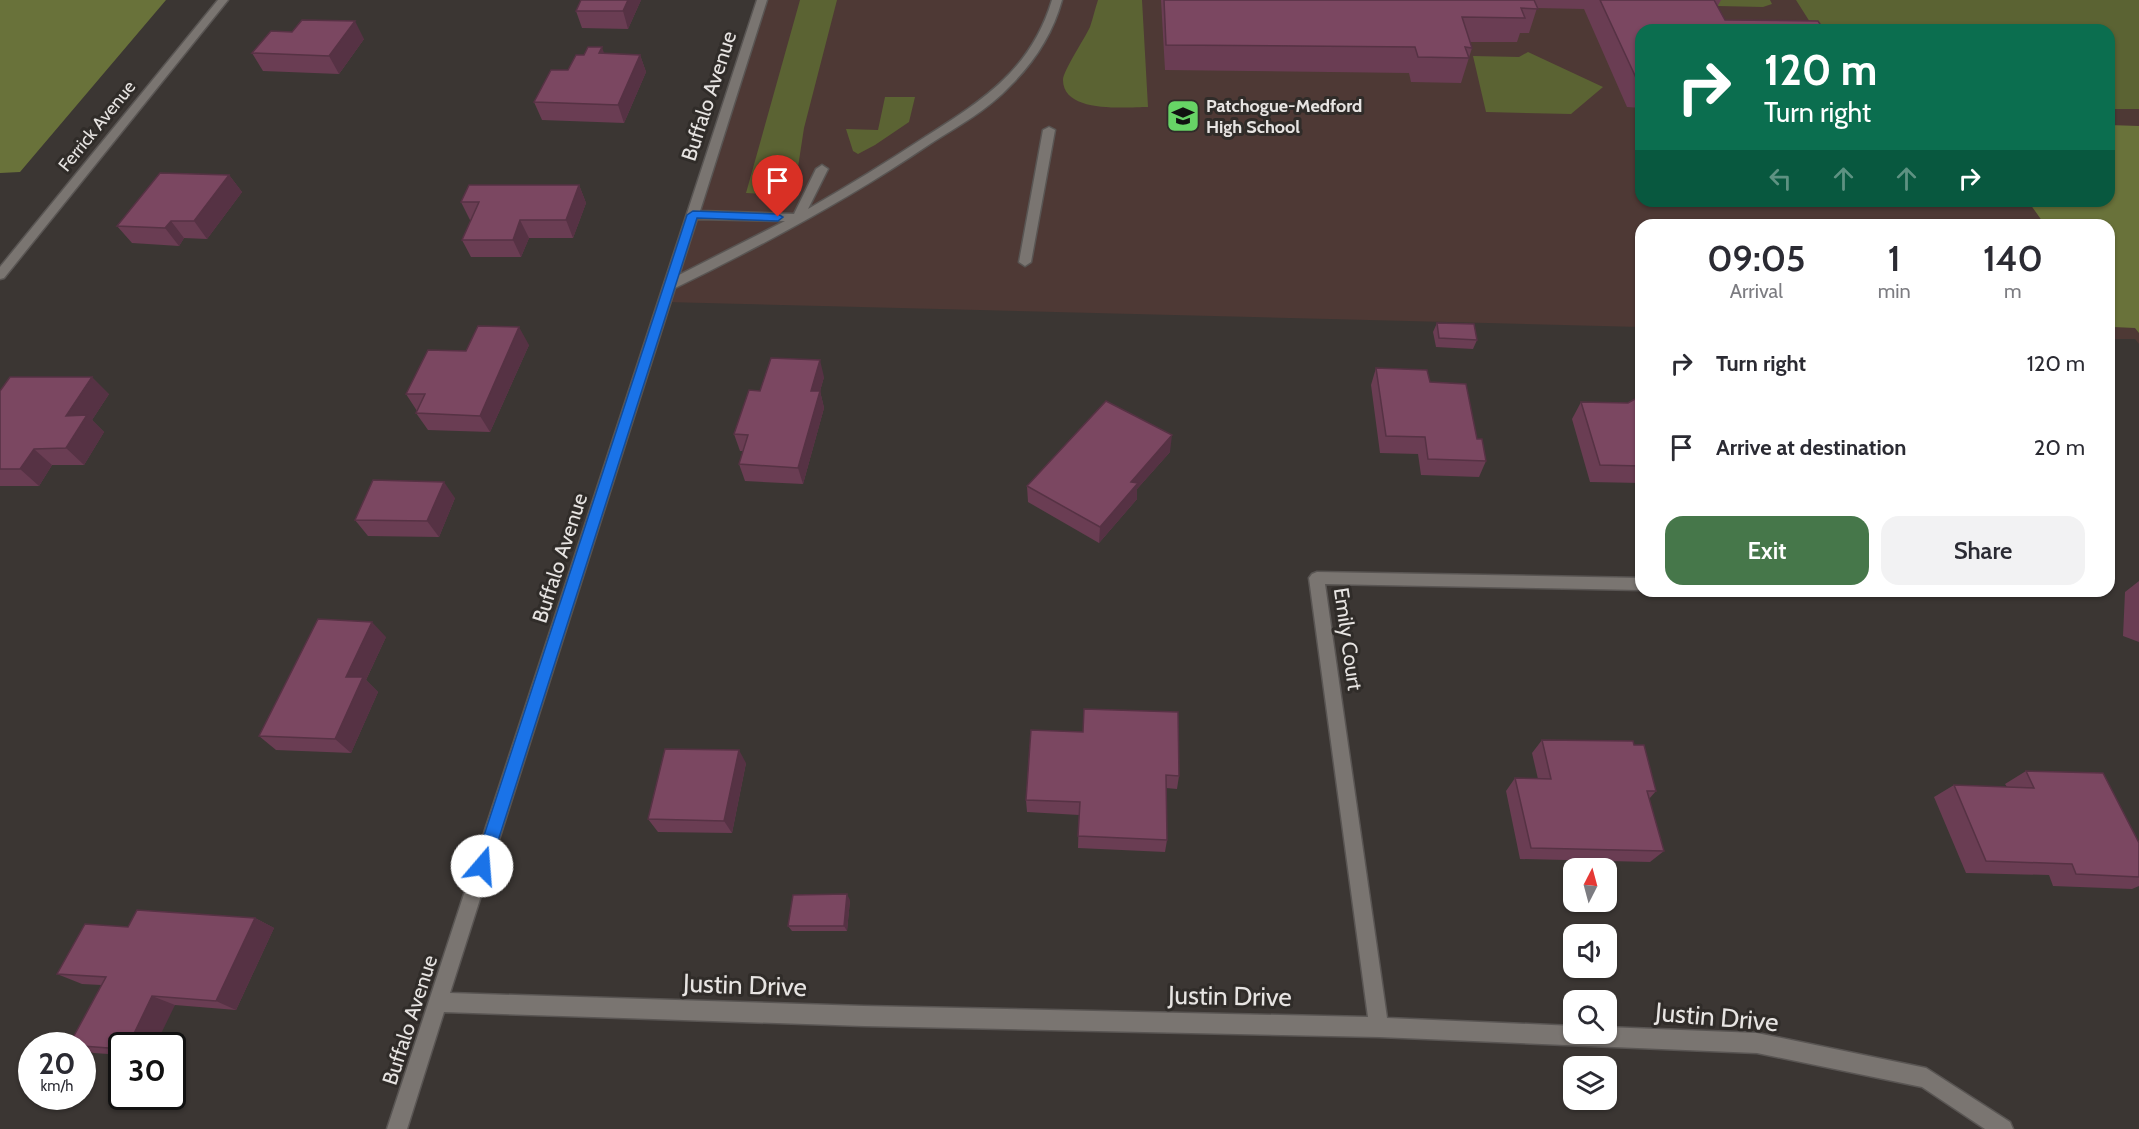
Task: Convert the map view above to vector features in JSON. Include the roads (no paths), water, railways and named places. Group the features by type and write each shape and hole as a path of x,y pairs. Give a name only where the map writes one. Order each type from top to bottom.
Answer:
{"street":[{"name":"Ferrick Avenue","path":"0,275 223,0"},
{"name":"Buffalo Avenue","path":"397,1129 762,0"},
{"path":"670,285 875,177 996,95 1026,63 1054,15 1058,0"},
{"path":"1025,262 1048,130"},
{"path":"798,218 822,169"},
{"path":"693,215 798,218"},
{"name":"Emily Court","path":"1379,1027 1317,578 1635,584"},
{"name":"Justin Drive","path":"438,1002 864,1016 1379,1027 1757,1043 1926,1078 2003,1129"}],"place":[{"name":"Patchogue-Medford High School","path":"1183,116"}]}
